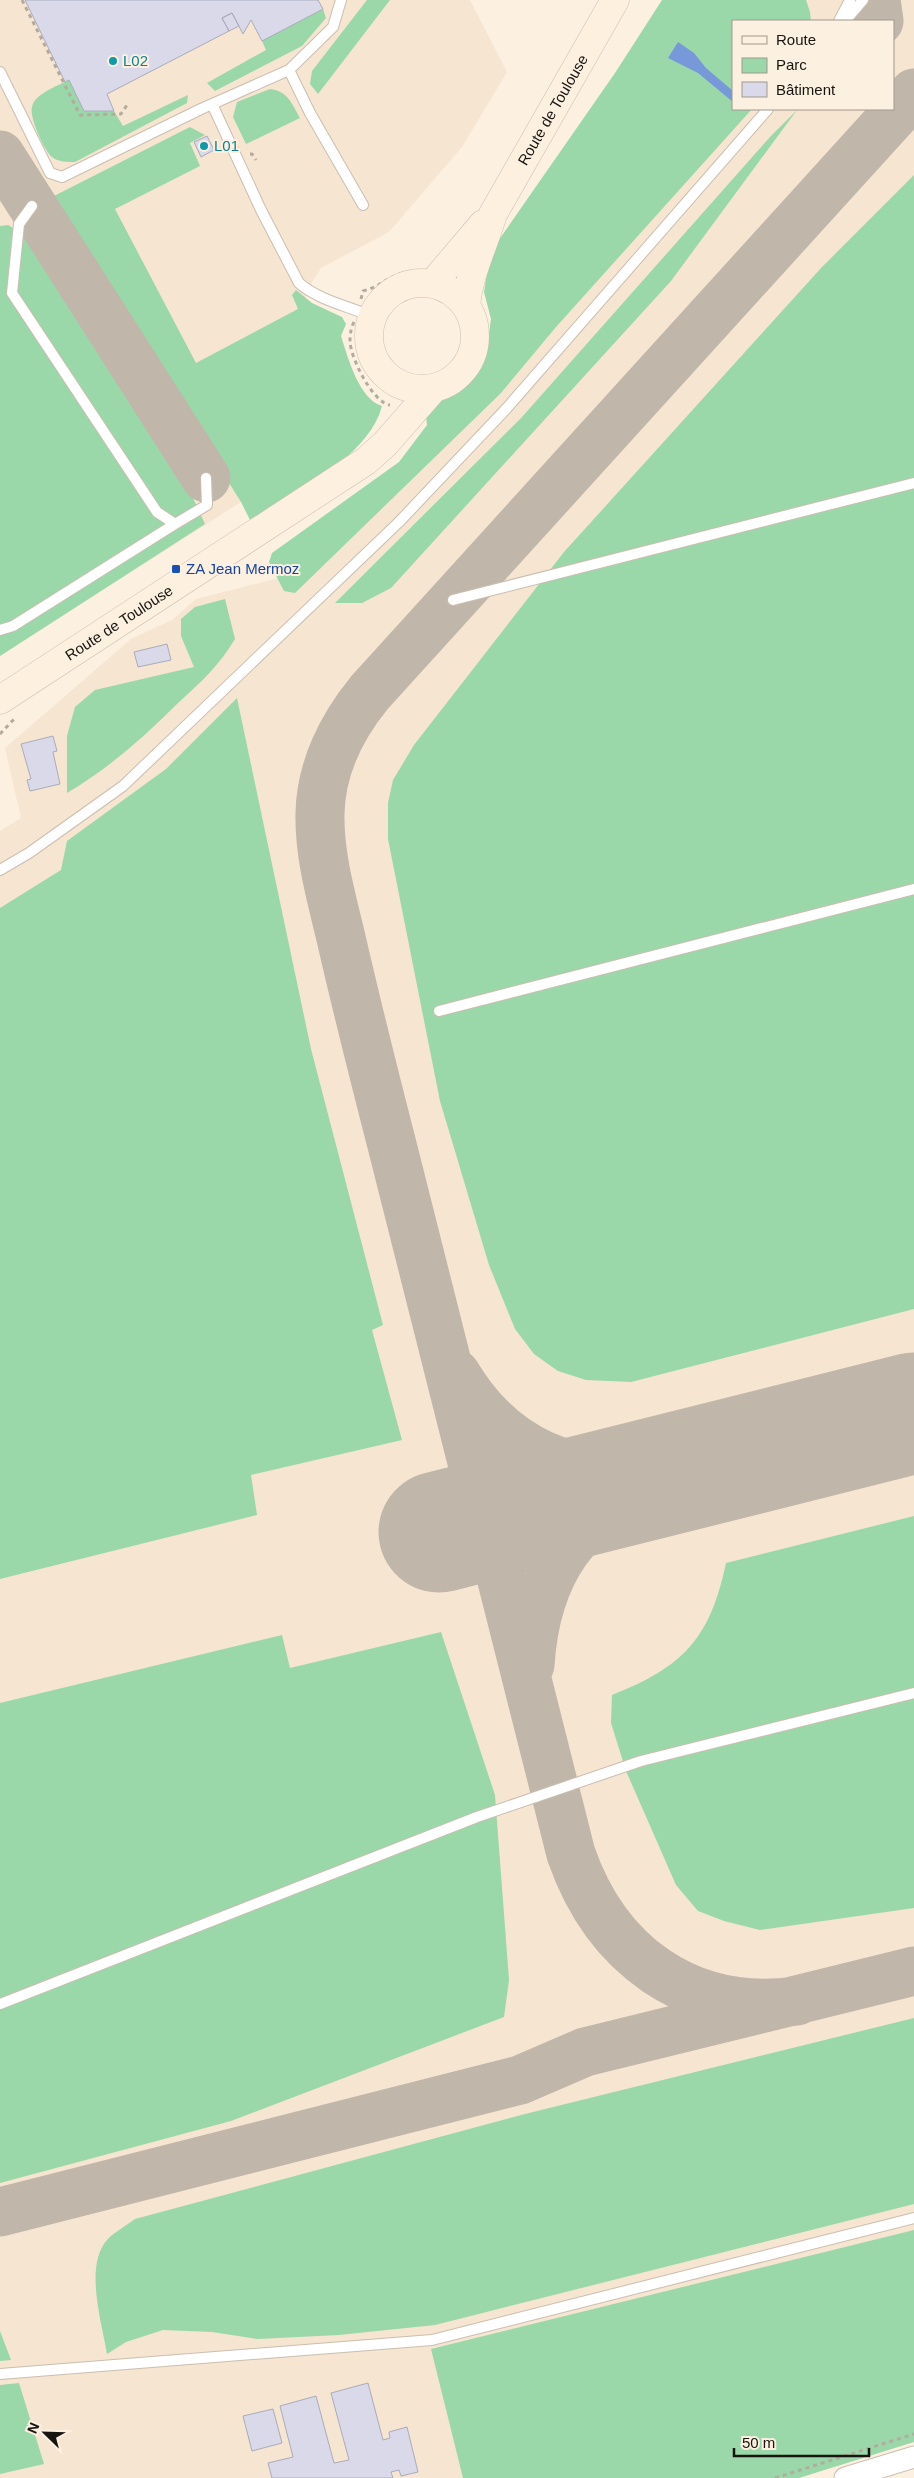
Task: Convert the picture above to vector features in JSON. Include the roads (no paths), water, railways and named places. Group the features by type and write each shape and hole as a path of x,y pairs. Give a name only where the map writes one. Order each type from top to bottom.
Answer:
{"main road":[{"name":"Route de Toulouse","path":"466,306 471,273 485,242 493,214 614,3"},
{"name":"Route de Toulouse","path":"425,277 493,214"},
{"path":"385,444 394,405 393,392 387,376 377,364 371,349 370,333 365,314 380,304 390,294 403,287 417,283 425,277 451,292 466,306 472,319 475,334 474,348 468,362 459,374 447,383 434,388 409,387 387,376"},
{"name":"Route de Toulouse","path":"9,708 352,472 385,444 434,388"}],"street":[{"path":"845,2478 914,2457"}],"lane":[{"path":"0,72 50,173 62,177 212,104 289,70 333,27 341,0"},
{"path":"840,20 850,0"},
{"path":"845,20 863,0"},
{"path":"289,70 310,113 363,204"},
{"path":"212,104 261,210 299,283 307,290 326,299 365,314"},
{"path":"0,870 29,853 123,786 399,522 506,409 767,110"},
{"path":"32,206 19,224 12,293 157,512 174,524"},
{"path":"0,630 13,626 207,505 206,478"},
{"path":"453,600 914,483"},
{"path":"440,1011 914,889"},
{"path":"0,2004 477,1816 632,1764 914,1693"},
{"path":"0,2374 432,2340 914,2218"}],"water":[{"path":"678,42 694,53 706,68 732,90 732,101 698,73 668,58"}],"place":[{"name":"L02","path":"113,61"},
{"name":"L01","path":"204,146"},
{"name":"ZA Jean Mermoz","path":"176,569"}]}
